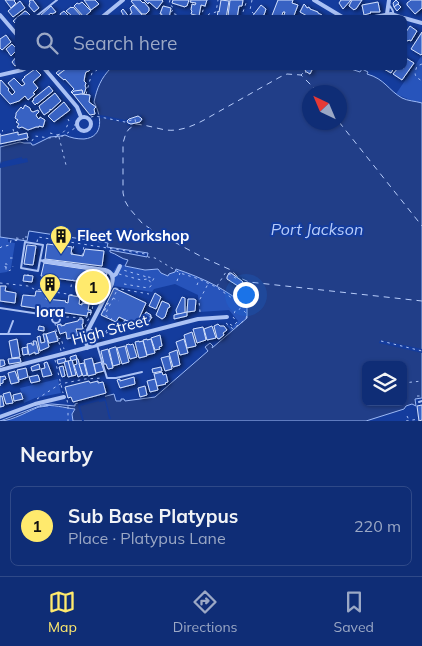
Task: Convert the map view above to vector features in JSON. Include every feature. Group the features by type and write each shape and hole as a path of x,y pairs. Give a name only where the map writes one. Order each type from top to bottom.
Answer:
{"street":[{"path":"104,15 122,0"},
{"path":"314,0 339,15"},
{"path":"387,14 388,2"},
{"path":"382,15 393,14"},
{"path":"0,15 15,31"},
{"path":"407,19 422,23"},
{"path":"0,75 22,70"},
{"path":"46,70 77,107 81,117"},
{"path":"81,117 89,119 91,123 87,130 75,126 81,117"},
{"path":"42,260 104,270 113,276"},
{"path":"87,348 87,332 112,284 113,276 121,268"},
{"name":"High Street","path":"0,370 198,318 227,317"},
{"path":"0,417 35,404 64,397"}],"lane":[{"path":"38,15 57,0"},
{"path":"388,2 394,12 393,14"},
{"path":"25,242 42,245 42,260 38,271 20,268 25,242"},
{"path":"0,308 57,315 60,318 59,322 55,322 53,316"},
{"path":"8,334 13,321"},
{"path":"125,337 123,330 127,321"},
{"path":"0,334 30,334"},
{"path":"97,345 108,378 142,372"}],"path":[{"path":"170,0 169,4 174,8 171,12 180,15"},
{"path":"202,15 207,0"},
{"path":"208,15 216,12 218,0"},
{"path":"242,15 247,0"},
{"path":"252,0 250,10 254,14"},
{"path":"422,64 417,66 414,73 422,81"},
{"path":"86,94 92,73 97,70"},
{"path":"298,70 302,74 306,72"},
{"path":"82,94 89,95"},
{"path":"96,119 93,116 125,122 135,120 136,124"},
{"path":"58,137 66,130 69,122 68,119"},
{"path":"26,139 31,141 36,136 49,138 64,136 75,126"},
{"path":"13,129 14,133"},
{"path":"1,136 0,132 2,130"},
{"path":"50,133 58,137 66,165"},
{"path":"37,244 38,237 145,254 148,257 155,258 180,273 200,279 216,287 242,305 247,314 246,319 233,329 227,323 233,326 237,322 233,317 235,311 239,310 242,305 248,298 244,296"},
{"path":"16,238 27,238"},
{"path":"0,248 10,245 11,240 25,242"},
{"path":"72,255 74,243"},
{"path":"82,256 84,245"},
{"path":"6,262 8,265 6,272 11,270 13,266"},
{"path":"121,268 147,278 151,283"},
{"path":"128,277 129,272"},
{"path":"216,287 226,272 237,279 238,277"},
{"path":"177,281 180,273"},
{"path":"120,275 140,280 154,278 148,288 124,284"},
{"path":"71,287 72,280 105,285 107,279"},
{"path":"197,285 200,279"},
{"path":"139,287 140,280"},
{"path":"0,283 94,298 92,312 84,327 84,332"},
{"path":"200,312 200,301 208,283"},
{"path":"114,290 118,288 149,294"},
{"path":"105,315 118,288"},
{"path":"103,338 112,319 105,315 104,312 111,295 106,292"},
{"path":"113,298 119,301"},
{"path":"104,312 108,303 110,304"},
{"path":"60,318 86,318 89,314 91,315"},
{"path":"55,322 62,350"},
{"path":"106,333 118,330 118,328 110,324"},
{"path":"381,341 422,351"},
{"path":"55,360 60,384 68,406 68,421"},
{"path":"30,402 38,399 60,384 85,379 108,378"},
{"path":"407,383 422,381"},
{"path":"416,396 422,396"},
{"path":"407,416 408,421 419,419"}],"shaded area":[{"path":"422,55 422,105 396,94"},
{"path":"0,237 8,238 8,242 15,243 11,268 7,272 0,273"},
{"path":"118,264 145,270 159,269 169,274 176,269 197,276 220,287 247,306 247,318 231,331 226,325 232,328 238,321 229,310 199,312 198,295 175,284 154,289 152,292 114,286 113,272"},
{"path":"58,379 61,393 35,398 24,403 20,388"},
{"path":"52,406 75,409 72,414 73,421 3,421 28,411"}],"water":[{"name":"Port Jackson","path":"110,70 354,70 360,72 364,70 402,98 422,103 422,398 415,399 416,406 412,404 407,406 407,361 362,361 362,406 406,406 404,409 366,421 73,421 72,414 75,409 42,406 5,421 0,421 42,405 75,406 75,404 114,394 116,401 155,397 208,351 205,347 210,343 213,346 212,348 247,318 247,307 231,295 196,276 176,269 175,272 168,276 161,273 158,269 145,270 125,266 128,260 110,252 110,250 147,257 148,253 107,247 108,243 29,231 27,241 0,237 0,147 20,142 34,145 50,137 65,135 84,139 91,137 100,125 94,102 100,84"}],"pier":[{"path":"96,114 125,120 141,115 143,121 128,126 127,123 96,117"},
{"path":"22,157 22,159 27,158 28,162 0,168 0,161 1,164 2,162"},
{"path":"380,340 422,349 422,353 379,343"},
{"path":"104,393 111,419 109,419 105,401 99,401 80,406 84,421 82,421 77,401"}],"building":[{"path":"5,0 15,0 16,3 11,8"},
{"path":"31,0 39,8 34,12 29,6 29,1"},
{"path":"84,0 95,0 99,4 91,10"},
{"path":"144,0 162,0 163,1 157,9"},
{"path":"173,0 189,0 185,7 172,3"},
{"path":"191,0 207,0 205,6 201,5 199,15 191,14 192,4 195,5 196,3 190,2"},
{"path":"221,0 229,1 227,15 217,15"},
{"path":"230,0 243,0 242,6 239,6 238,15 228,15"},
{"path":"278,0 293,0 292,3 298,5 294,15 284,15 285,12 283,12 282,15 272,15"},
{"path":"341,0 351,0 343,9 339,3"},
{"path":"352,0 362,0 354,10 349,6"},
{"path":"396,0 399,3 394,7 393,3"},
{"path":"411,0 422,0 422,8 415,14 407,5"},
{"path":"20,1 25,8 13,17 8,11"},
{"path":"131,1 144,2 149,11 146,14 142,14"},
{"path":"82,2 91,11 86,15 82,15 74,6 77,3"},
{"path":"378,2 380,12 370,12 364,15 362,5"},
{"path":"304,4 306,7 322,15 305,15 300,12"},
{"path":"398,4 401,7 397,11 394,7"},
{"path":"133,5 142,15 130,15 132,13 130,8"},
{"path":"261,5 266,9 264,15 253,15"},
{"path":"51,6 56,12 49,15 41,15"},
{"path":"163,6 171,8 170,15 160,14"},
{"path":"73,7 80,15 71,15 66,11"},
{"path":"123,9 128,15 123,15 121,11"},
{"path":"25,11 30,15 20,15"},
{"path":"64,11 68,15 60,15"},
{"path":"410,26 417,31 411,41 407,40 407,30"},
{"path":"422,32 422,54 421,55 411,49"},
{"path":"6,35 11,42 2,50 0,48 0,39"},
{"path":"12,44 15,47 15,52 11,56 6,49"},
{"path":"407,59 414,63 402,80 393,74 396,70 407,70"},
{"path":"34,70 41,75 33,82 38,88 33,93 35,94 28,100 25,96 19,101 10,104 0,93 0,81 9,89 12,95 15,92 8,83 14,78 22,86 25,84 22,80"},
{"path":"60,70 64,70 58,75 56,73"},
{"path":"64,70 90,70 85,75 86,88 84,94 82,90 72,93 74,89 65,79 58,75"},
{"path":"306,70 312,70 310,74"},
{"path":"49,86 53,91 35,105 32,101 33,99"},
{"path":"82,90 83,94 74,95 72,93 74,91"},
{"path":"55,93 61,101 44,115 39,106"},
{"path":"74,95 90,95 89,102 96,107 94,109 95,114 90,115"},
{"path":"64,102 70,110 54,122 48,116"},
{"path":"25,105 33,112 38,110 37,117 45,120 43,127 39,126 28,130 17,127 19,124 16,122 18,120 15,118 16,113 21,107 23,109"},
{"path":"138,116 142,119 140,122 128,123 129,119"},
{"path":"18,132 18,135 27,133 28,138 0,144 0,136"},
{"name":"Fleet Workshop","path":"47,244 72,247 71,254 83,256 85,249 104,251 102,266 45,259"},
{"path":"27,245 36,246 33,265 24,264"},
{"path":"44,263 105,272 107,273 104,285 41,276"},
{"path":"229,273 243,282 240,286 227,279"},
{"path":"24,275 33,276 32,282 23,281"},
{"path":"79,283 101,286 99,297 78,295"},
{"name":"Iora","path":"0,286 6,286 5,291 16,293 15,303 0,301"},
{"path":"114,288 146,303 136,325 119,317 116,322 101,315"},
{"name":"Iora","path":"36,291 47,292 46,299 66,301 68,303 69,295 80,297 79,304 89,304 88,310 91,310 91,313 88,312 87,316 21,306 23,295 35,296"},
{"path":"155,293 161,297 156,309 149,306"},
{"path":"182,297 185,298 185,313 177,314 176,310"},
{"path":"188,299 196,300 195,311 187,312"},
{"path":"162,301 169,304 170,307 162,319 156,315"},
{"path":"146,312 152,317 145,324 140,322"},
{"path":"187,312 187,316 174,319 174,315"},
{"name":"Iora","path":"83,319 83,329 76,329 78,336 67,339 66,332 60,334 57,325 65,325"},
{"path":"218,324 224,326 227,330 219,339 217,338 214,326"},
{"path":"39,326 44,327 44,331 38,330"},
{"path":"212,326 216,338 207,340 204,329"},
{"path":"203,327 206,340 197,343 193,329"},
{"path":"90,329 101,334 99,338 97,337 93,341 90,339 90,333 88,333"},
{"path":"55,331 58,341 49,343 46,334"},
{"path":"192,332 196,346 187,348 184,335"},
{"path":"43,334 46,334 49,347 40,351 37,337 40,336 41,343 45,342"},
{"path":"160,335 162,346 159,347 160,349 155,350 151,338"},
{"path":"17,339 20,357 12,358 9,341"},
{"path":"151,339 155,353 147,355 143,340"},
{"path":"184,339 188,353 180,355 176,342"},
{"path":"33,341 36,341 39,353 35,354 35,352 29,355 27,344 32,343 34,345"},
{"path":"143,341 147,356 139,358 135,342"},
{"path":"133,344 137,357 130,359 126,345"},
{"path":"125,346 129,362 122,364 117,348"},
{"path":"27,347 28,354 23,355 22,348"},
{"path":"116,347 120,364 113,366 109,349"},
{"path":"108,349 113,368 108,369 106,364 104,364 101,351"},
{"path":"177,350 180,365 173,367 169,353"},
{"path":"76,355 77,359 71,361 70,357"},
{"path":"169,356 172,369 165,371 161,358"},
{"path":"20,358 21,362 9,364 8,359"},
{"path":"65,358 66,362 58,364 57,360"},
{"path":"92,358 96,374 88,376 84,360"},
{"path":"76,359 78,359 82,375 78,377 74,365 77,364"},
{"path":"0,360 4,360 5,365 0,367"},
{"path":"72,360 76,375 72,376 68,361"},
{"path":"68,361 72,376 68,377 64,362"},
{"path":"47,362 52,375 43,377 41,369 45,368 44,363"},
{"path":"101,362 104,371 96,373 94,364"},
{"path":"84,363 87,375 83,376 79,364"},
{"path":"39,364 40,369 32,371 31,367"},
{"path":"63,366 65,376 62,377 59,367"},
{"path":"161,367 162,371 153,373 152,369"},
{"path":"26,368 28,377 19,380 17,370"},
{"path":"15,371 19,382 11,384 8,373"},
{"path":"162,372 163,375 166,374 168,382 157,386 154,374"},
{"path":"38,375 40,381 31,383 29,377"},
{"path":"5,376 6,379 0,384 0,377"},
{"path":"134,377 135,384 120,388 117,380 120,379 120,381"},
{"path":"155,379 158,390 150,392 147,381"},
{"path":"89,381 90,383 103,382 106,393 73,402 71,397 68,398 65,387"},
{"path":"145,386 147,395 140,397 138,388"},
{"path":"10,392 13,403 6,404 3,394"},
{"path":"21,393 23,399 14,401 13,395"},
{"path":"0,396 2,396 4,406 0,407"},
{"path":"422,405 422,420 419,421 417,406"}],"waterway":[{"path":"40,407 48,406"}],"ferry route":[{"path":"311,85 301,75 287,74 189,127 167,130 136,124 126,133 123,143 123,193 125,201 142,223 152,230 231,270 238,277 249,282 422,301"},
{"path":"345,130 422,226"}],"place":[{"name":"Fleet Workshop","path":"61,255"},
{"name":"Sub Base Platypus","path":"93,287"},
{"name":"Iora","path":"50,303"}]}
